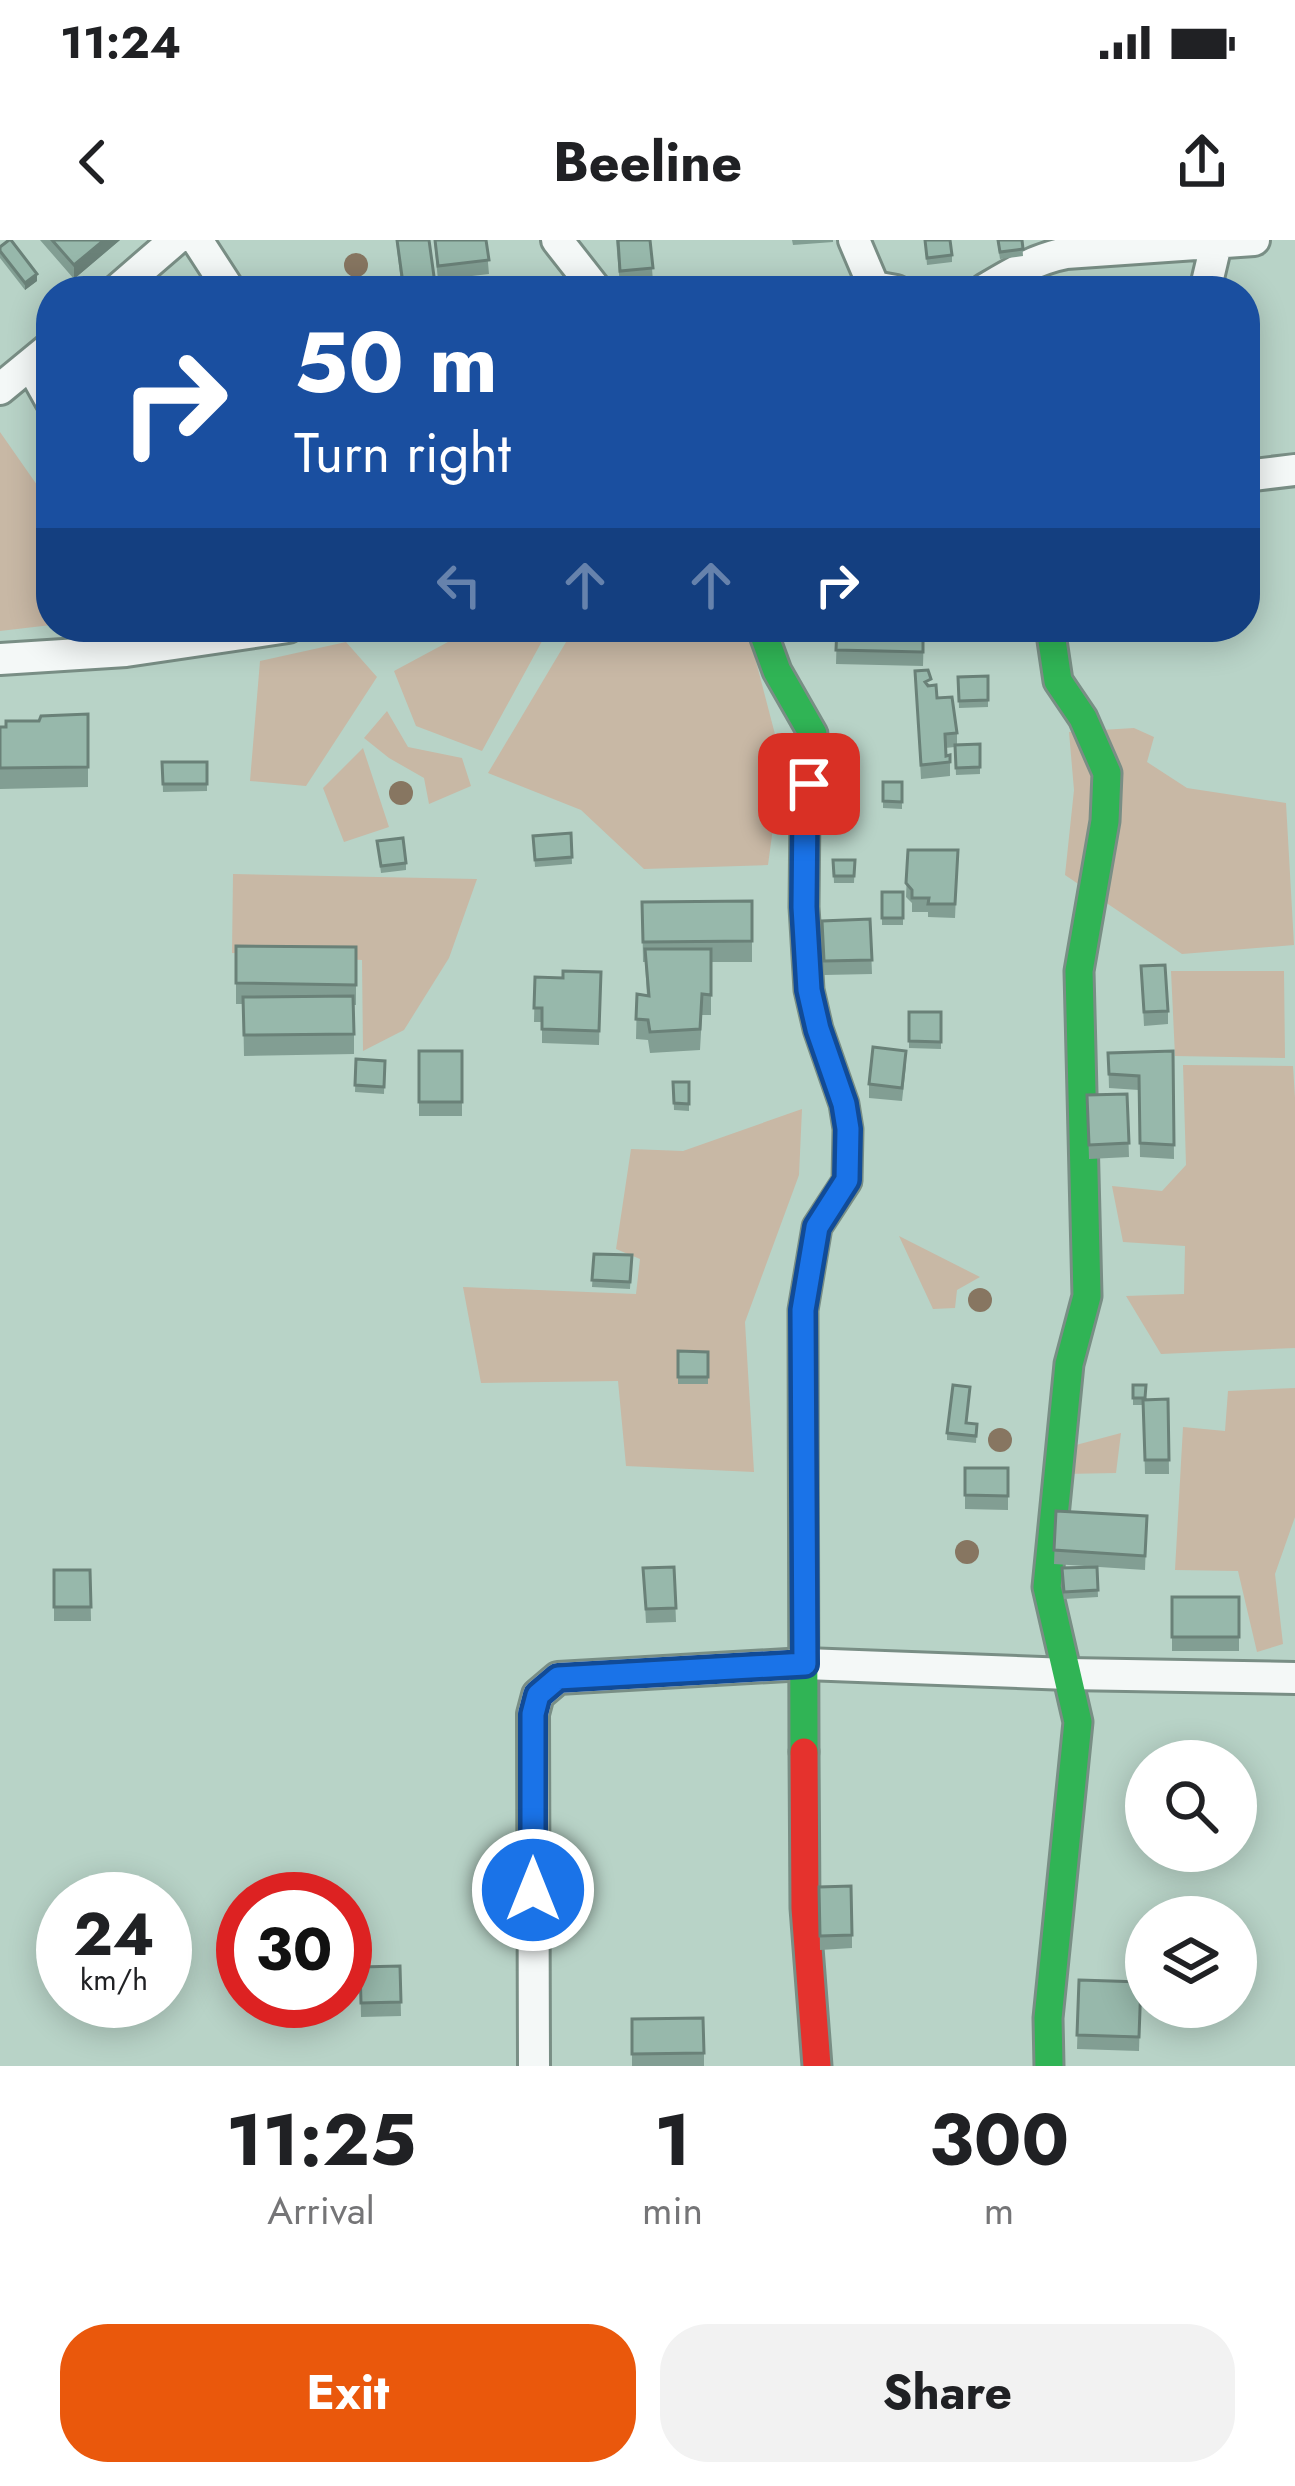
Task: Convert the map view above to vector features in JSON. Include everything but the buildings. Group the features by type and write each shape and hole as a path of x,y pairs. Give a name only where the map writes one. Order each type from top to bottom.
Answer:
{"street":[{"path":"134,276 176,240"},
{"path":"196,240 220,276"},
{"path":"557,240 585,276"},
{"path":"854,240 869,276"},
{"path":"1011,276 1046,256 1066,253 1253,240"},
{"path":"1209,276 1217,242"},
{"path":"1260,474 1295,470"},
{"path":"0,659 126,652 158,642"},
{"path":"766,642 777,671 813,734 805,809 809,990 848,1129 847,1180 817,1227 803,1310 805,1908 817,2066"},
{"path":"1048,2066 1048,2018 1078,1722 1047,1588 1069,1364 1087,1297 1079,971 1105,821 1107,773 1083,718 1058,681 1052,642"},
{"path":"534,2066 533,1714 538,1695 558,1678 805,1664 1295,1678"}],"shaded area":[{"path":"0,432 36,484 36,627 0,631"},
{"path":"346,642 377,677 306,786 250,781 260,661"},
{"path":"448,642 542,642 482,751 416,726 394,671"},
{"path":"566,642 751,642 782,761 768,865 644,869 581,810 488,773"},
{"path":"387,711 408,747 462,758 471,786 429,804 424,778 364,738"},
{"path":"1134,728 1154,737 1147,762 1187,788 1286,803 1294,945 1182,954 1065,875 1074,790 1069,732"},
{"path":"363,748 389,827 344,842 323,788"},
{"path":"233,874 477,879 449,958 404,1030 363,1051 362,960 232,953"},
{"path":"1171,971 1284,971 1285,1058 1175,1056"},
{"path":"1183,1065 1293,1066 1295,1348 1161,1354 1126,1296 1184,1294 1185,1246 1123,1242 1112,1186 1162,1191 1186,1165"},
{"path":"802,1109 799,1175 745,1322 754,1472 626,1466 618,1381 481,1383 463,1287 636,1294 640,1259 616,1249 631,1149 683,1151"},
{"path":"899,1236 980,1277 957,1290 955,1308 933,1309"},
{"path":"1295,1388 1295,1517 1275,1574 1283,1644 1257,1652 1238,1571 1175,1570 1183,1427 1225,1431 1228,1391"},
{"path":"1121,1433 1116,1473 1064,1474 1061,1449"}],"traffic: fast":[{"path":"766,642 777,671 813,734 805,809 809,990 848,1129 847,1181 817,1227 803,1310 804,1752"},
{"path":"1049,2066 1048,2018 1078,1722 1047,1587 1069,1364 1087,1296 1079,971 1105,821 1107,773 1083,718 1058,681 1052,642"}],"traffic: jam":[{"path":"804,1752 805,1908 817,2066"}],"route":[{"path":"533,1890 533,1714 538,1695 558,1678 805,1664 803,1310 817,1227 847,1180 848,1129 809,990 804,907 809,784"}]}
